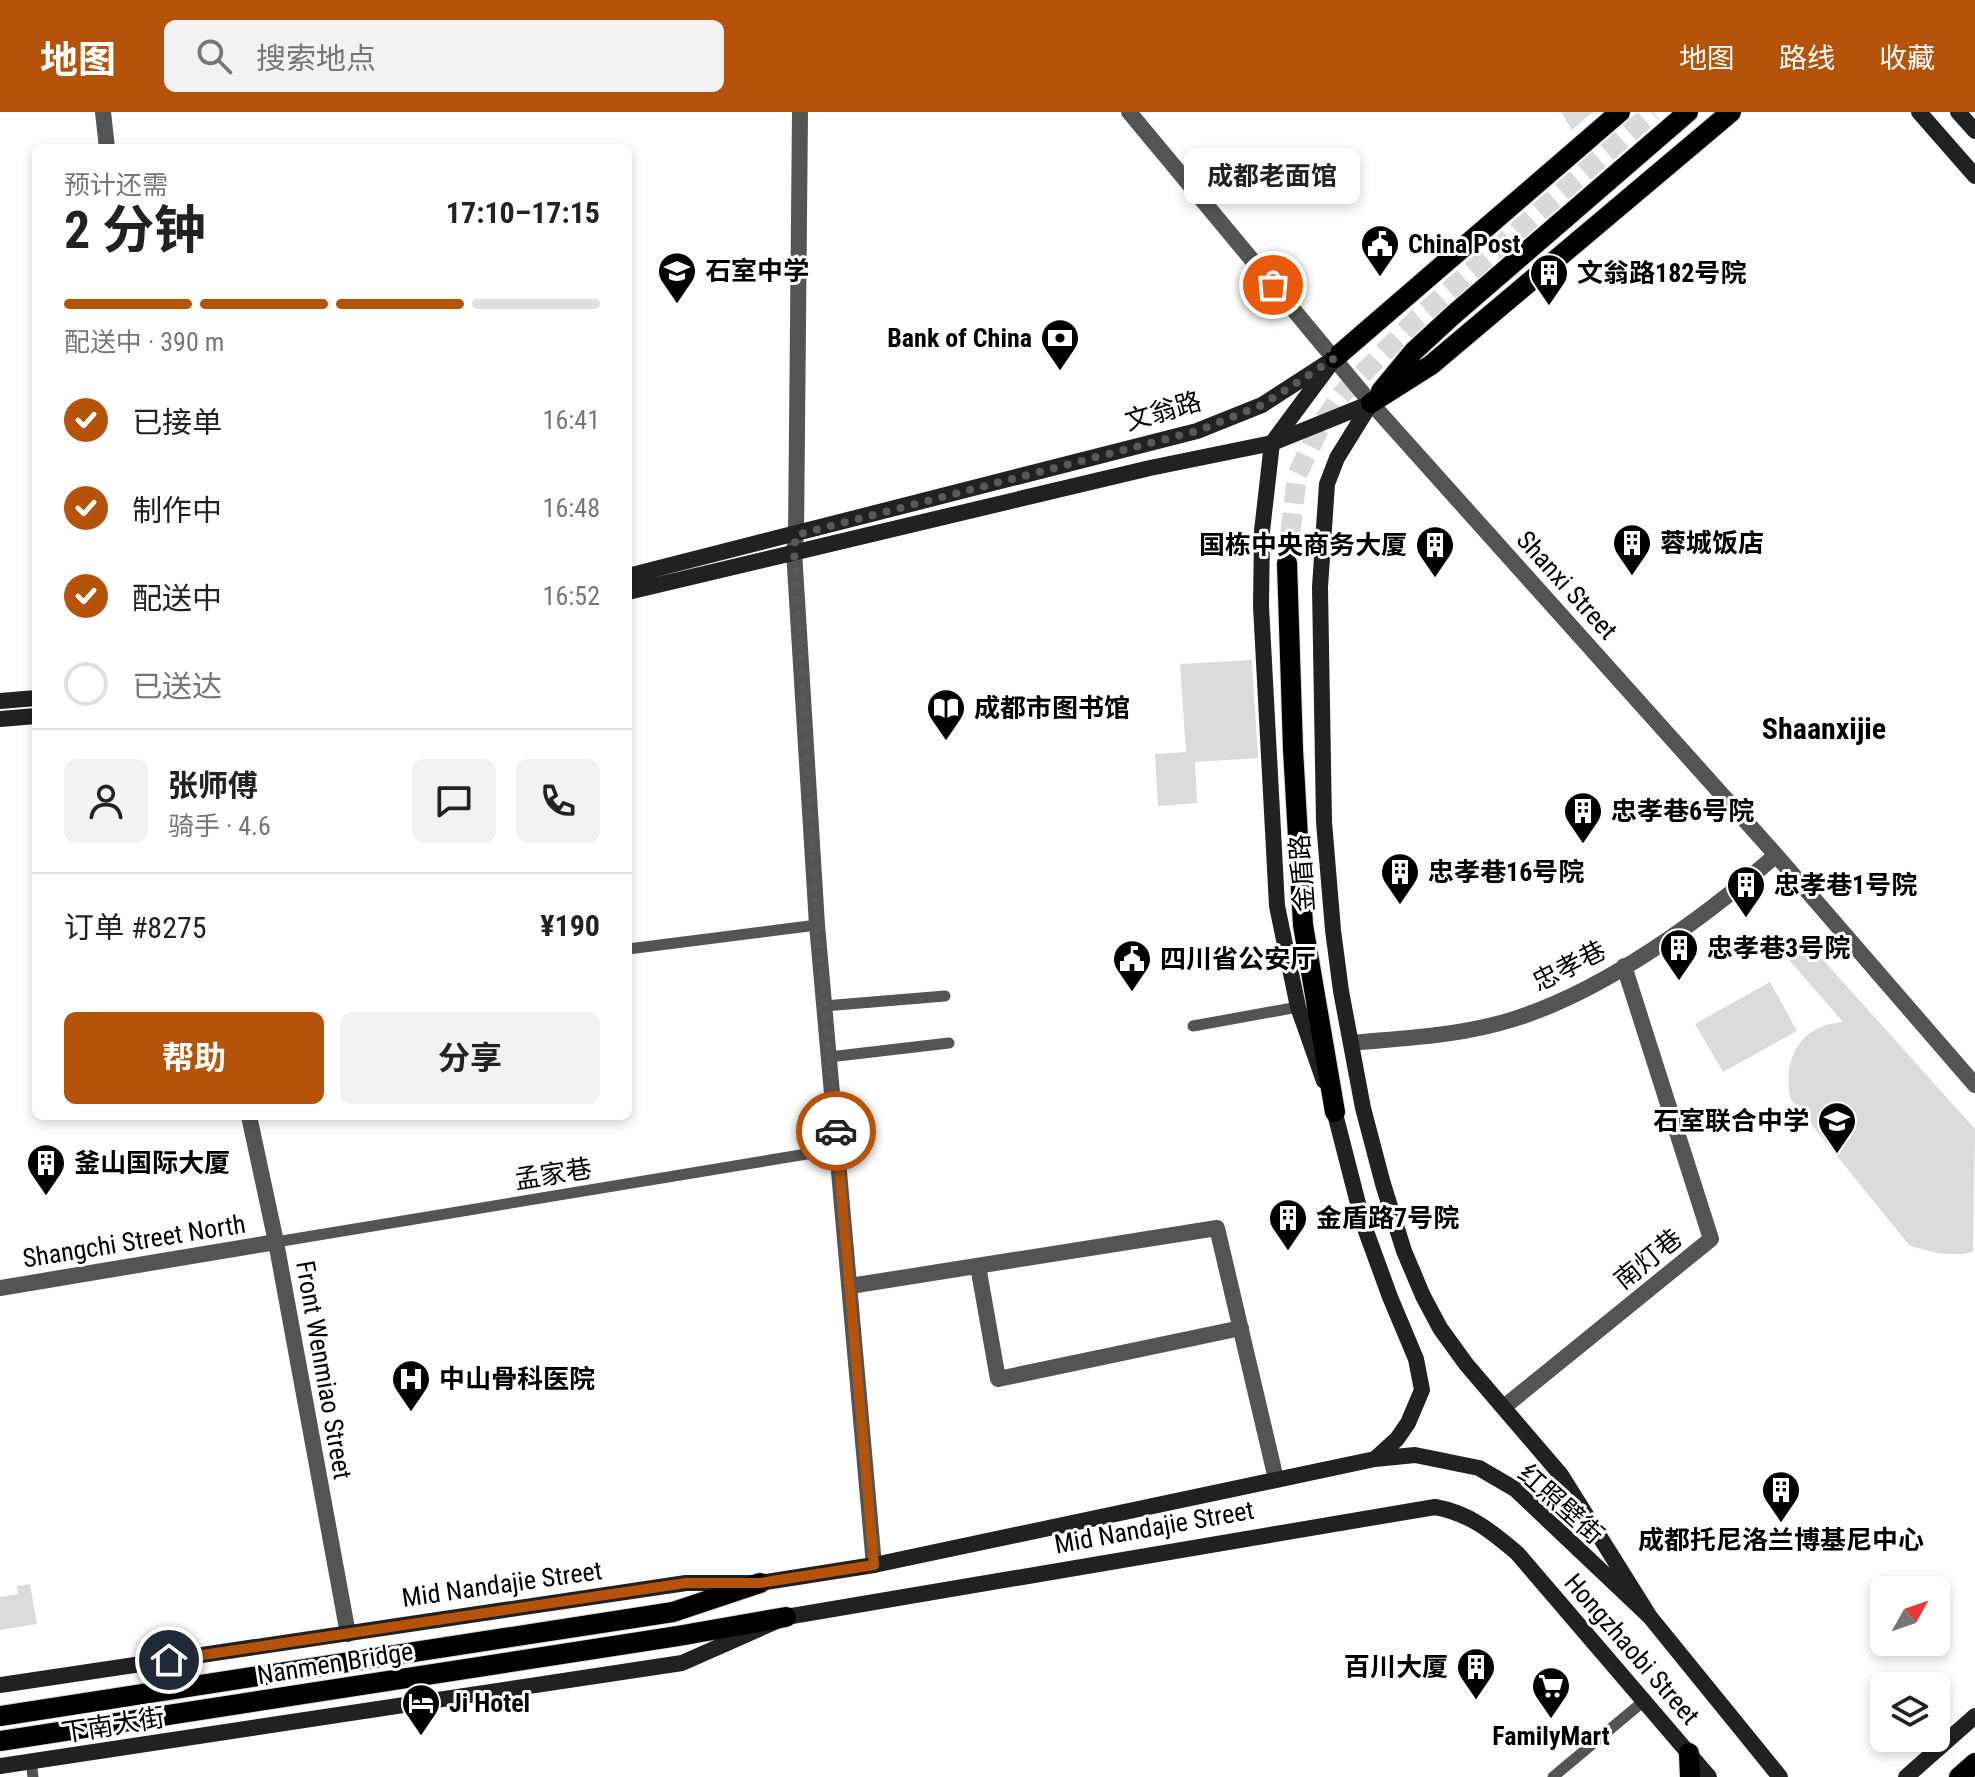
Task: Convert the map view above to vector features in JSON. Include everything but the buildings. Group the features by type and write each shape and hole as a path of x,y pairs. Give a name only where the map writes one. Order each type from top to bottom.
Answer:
{"main road":[{"name":"文翁路","path":"632,591 1197,431 1262,405 1335,358 1620,112"},
{"path":"1371,403 1433,333 1688,112"},
{"path":"1371,403 1431,365 1731,112"},
{"path":"1919,112 1975,176"},
{"path":"1958,112 1975,131"},
{"path":"1272,443 1335,358"},
{"name":"文翁路","path":"632,575 1272,443 1371,403"},
{"name":"金盾路","path":"1371,403 1337,458 1327,484 1320,587 1324,822 1333,930 1363,1108 1404,1251 1440,1328 1466,1364 1504,1407"},
{"name":"金盾路","path":"1272,443 1262,531 1261,606 1277,906 1298,1007 1335,1112"},
{"name":"金盾路","path":"1287,563 1303,925 1335,1112 1363,1223 1416,1359 1422,1390 1408,1423 1397,1439 1375,1459"},
{"path":"0,701 32,698"},
{"path":"0,719 32,716"},
{"name":"红照壁街","path":"1504,1407 1561,1475 1650,1617 1780,1777"},
{"name":"红照壁街","path":"1375,1459 1415,1455 1479,1468 1515,1489 1650,1617"},
{"name":"Mid Nandajie Street","path":"348,1634 686,1583 760,1583 874,1565 1375,1459"},
{"name":"Mid Nandajie Street","path":"678,1636 1435,1507 1457,1511 1483,1524 1517,1553"},
{"name":"Hongzhaobi Street","path":"1517,1553 1709,1777"},
{"name":"Mid Nandajie Street","path":"673,1612 760,1583"},
{"name":"Nanmen Bridge","path":"0,1716 673,1612"},
{"name":"Mid Nandajie Street","path":"376,1709 682,1663 786,1617"},
{"path":"0,1685 348,1634"},
{"name":"Nanmen Bridge","path":"0,1741 678,1636"},
{"name":"下南大街","path":"0,1766 32,1769 376,1709"},
{"path":"1906,1777 1975,1716"},
{"path":"1689,1753 1690,1777"},
{"path":"1959,1777 1975,1763"}],"street":[{"path":"103,112 107,144"},
{"path":"800,112 795,543 817,925 874,1565"},
{"name":"Shanxi Street","path":"1130,112 1371,403 1776,855 1975,1085"},
{"name":"忠孝巷","path":"1351,1043 1446,1035 1514,1020 1579,992 1660,944 1737,889 1776,855"},
{"name":"南灯巷","path":"1504,1407 1711,1239 1624,966"},
{"name":"Front Wenmiao Street","path":"250,1120 276,1242 348,1634"},
{"path":"850,1286 1217,1228 1276,1479"},
{"name":"Shangchi Street North","path":"0,1288 276,1242"},
{"path":"978,1266 998,1379 1241,1328"}],"lane":[{"path":"632,948 817,925"},
{"path":"824,1006 945,996"},
{"path":"1193,1026 1298,1007"},
{"path":"829,1057 949,1043"},
{"name":"孟家巷","path":"276,1242 837,1149"},
{"path":"1553,1777 1645,1700"}],"shaded area":[{"path":"1561,112 1593,112 1572,130"},
{"path":"1252,660 1258,758 1195,762 1197,803 1158,806 1155,754 1186,752 1180,664"},
{"path":"1808,943 1975,1129 1973,1252 1941,1253 1909,1245 1790,1098 1789,1070 1798,1046 1816,1030 1843,1022 1790,961"},
{"path":"1770,982 1797,1031 1723,1072 1695,1024"},
{"path":"30,1584 37,1624 0,1630 0,1597 18,1594 17,1586"}],"tunnel":[{"path":"1287,563 1297,475 1321,425 1341,395 1418,318 1653,112"}],"way so far":[{"path":"836,1131 817,925 794,551 796,535 1197,431 1262,405 1335,358 1273,285"}],"place":[{"name":"China Post","path":"1380,278"},
{"name":"成都老面馆","path":"1273,285"},
{"name":"石室中学","path":"677,305"},
{"name":"文翁路182号院","path":"1549,307"},
{"name":"Bank of China","path":"1060,372"},
{"name":"蓉城饭店","path":"1632,577"},
{"name":"国栋中央商务大厦","path":"1435,579"},
{"name":"成都市图书馆","path":"946,742"},
{"name":"忠孝巷6号院","path":"1583,845"},
{"name":"忠孝巷16号院","path":"1400,906"},
{"name":"忠孝巷1号院","path":"1746,919"},
{"name":"忠孝巷3号院","path":"1679,982"},
{"name":"四川省公安厅","path":"1132,993"},
{"name":"石室联合中学","path":"1837,1155"},
{"name":"釜山国际大厦","path":"46,1197"},
{"name":"金盾路7号院","path":"1288,1252"},
{"name":"中山骨科医院","path":"411,1413"},
{"name":"成都托尼洛兰博基尼中心","path":"1781,1524"},
{"name":"百川大厦","path":"1476,1701"},
{"name":"FamilyMart","path":"1551,1720"},
{"name":"Ji Hotel","path":"421,1737"}],"district":[{"name":"Shaanxijie","path":"1824,729"}],"route":[{"path":"169,1660 686,1583 760,1583 874,1565 836,1131"}]}
